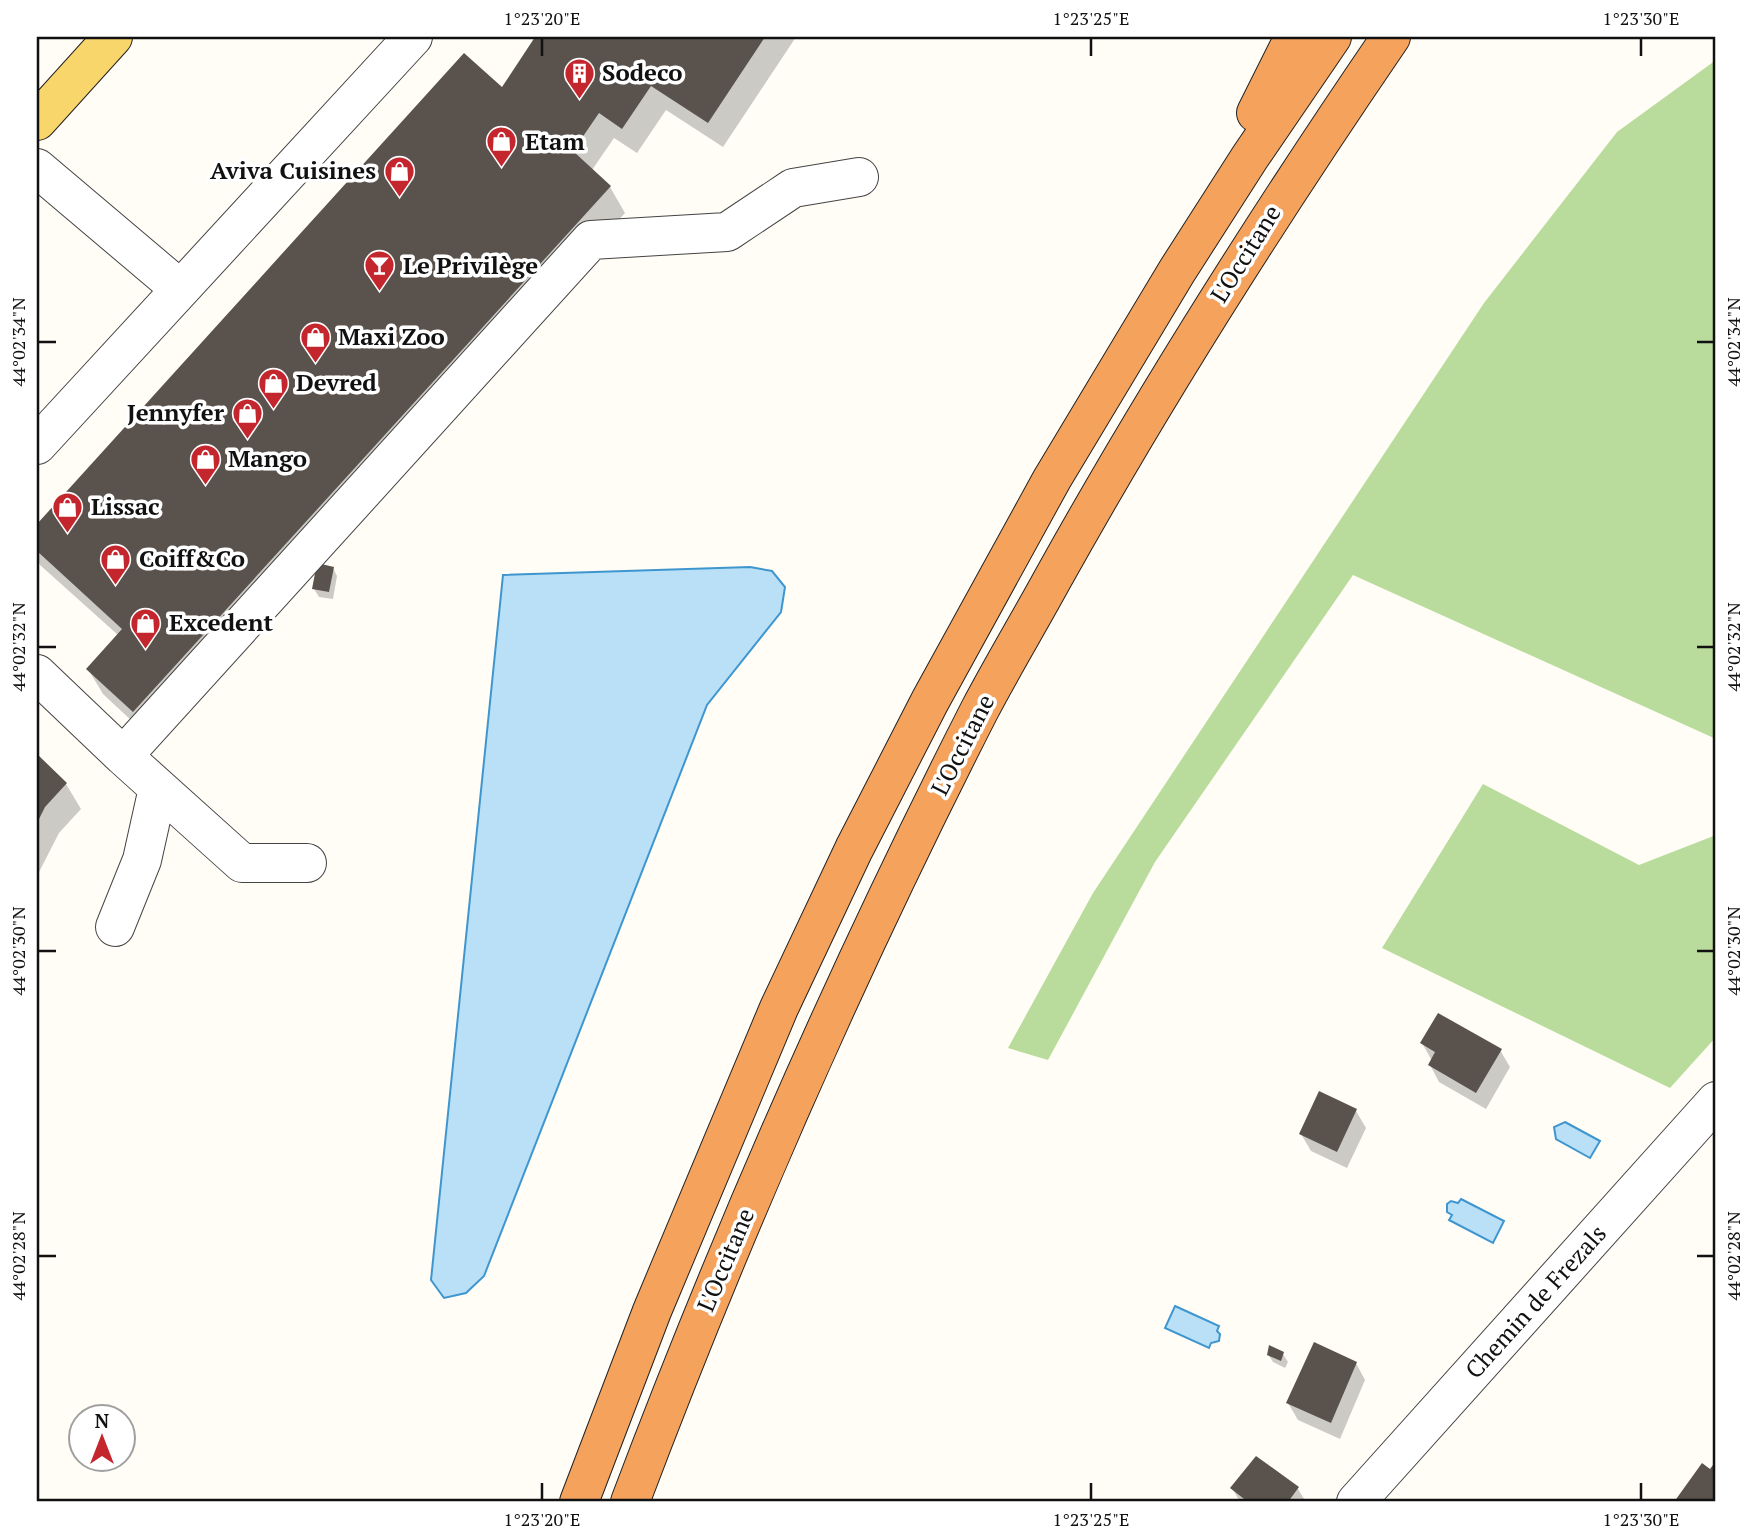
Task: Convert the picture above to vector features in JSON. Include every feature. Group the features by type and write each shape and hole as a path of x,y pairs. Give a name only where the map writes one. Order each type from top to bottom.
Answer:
{"highway":[{"path":"1177,271 1294,37"},
{"name":"L'Occitane","path":"579,1502 652,1311 779,1008 854,849 930,701 1052,479 1177,271 1332,37"},
{"name":"L'Occitane","path":"631,1502 691,1341 826,1024 980,709 1100,494 1216,302 1295,177 1391,37"}],"main road":[{"path":"37,121 113,37"}],"street":[{"path":"37,445 413,37"},
{"path":"37,168 180,289"},
{"path":"123,756 591,240 727,232 793,188 859,177"},
{"path":"37,674 242,863 307,863"},
{"path":"115,926 142,860 158,788"},
{"name":"Chemin de Frezals","path":"1356,1502 1716,1101"}],"green space":[{"path":"1716,60 1716,739 1353,575 1155,862 1048,1060 1008,1048 1093,893 1484,303 1617,132"},
{"path":"1483,784 1639,865 1716,835 1716,1037 1670,1088 1382,948"}],"water":[{"path":"750,567 772,571 785,587 781,612 707,705 484,1276 466,1293 444,1298 431,1280 503,575"},
{"path":"1565,1122 1600,1141 1590,1158 1556,1139 1554,1127"},
{"path":"1461,1199 1504,1221 1493,1243 1449,1220 1452,1215 1447,1212 1447,1204 1451,1201 1458,1203"},
{"path":"1175,1306 1219,1326 1219,1341 1211,1343 1209,1348 1165,1328"}],"building":[{"path":"535,37 765,37 708,123 651,86 622,129 599,113 573,151 611,186 133,712 86,669 122,629 37,551 37,524 464,53 502,87"},
{"path":"317,563 334,567 329,592 312,589"},
{"path":"37,754 67,783 45,807 37,823"},
{"path":"1438,1013 1502,1049 1476,1093 1428,1065 1435,1052 1420,1043"},
{"path":"1319,1091 1357,1109 1337,1152 1299,1134"},
{"path":"1314,1342 1357,1362 1331,1423 1286,1403"},
{"path":"1269,1345 1284,1352 1281,1361 1267,1355"},
{"path":"1256,1456 1299,1487 1288,1502 1248,1502 1230,1488"},
{"path":"1716,1461 1716,1502 1674,1502 1702,1463 1710,1469"}],"place":[{"name":"Sodeco","path":"579,100"},
{"name":"Etam","path":"502,169"},
{"name":"Aviva Cuisines","path":"399,198"},
{"name":"Le Privilège","path":"380,293"},
{"name":"Maxi Zoo","path":"315,364"},
{"name":"Devred","path":"273,410"},
{"name":"Jennyfer","path":"247,440"},
{"name":"Mango","path":"205,486"},
{"name":"Lissac","path":"68,534"},
{"name":"Coiff&Co","path":"116,586"},
{"name":"Excedent","path":"146,650"}]}
